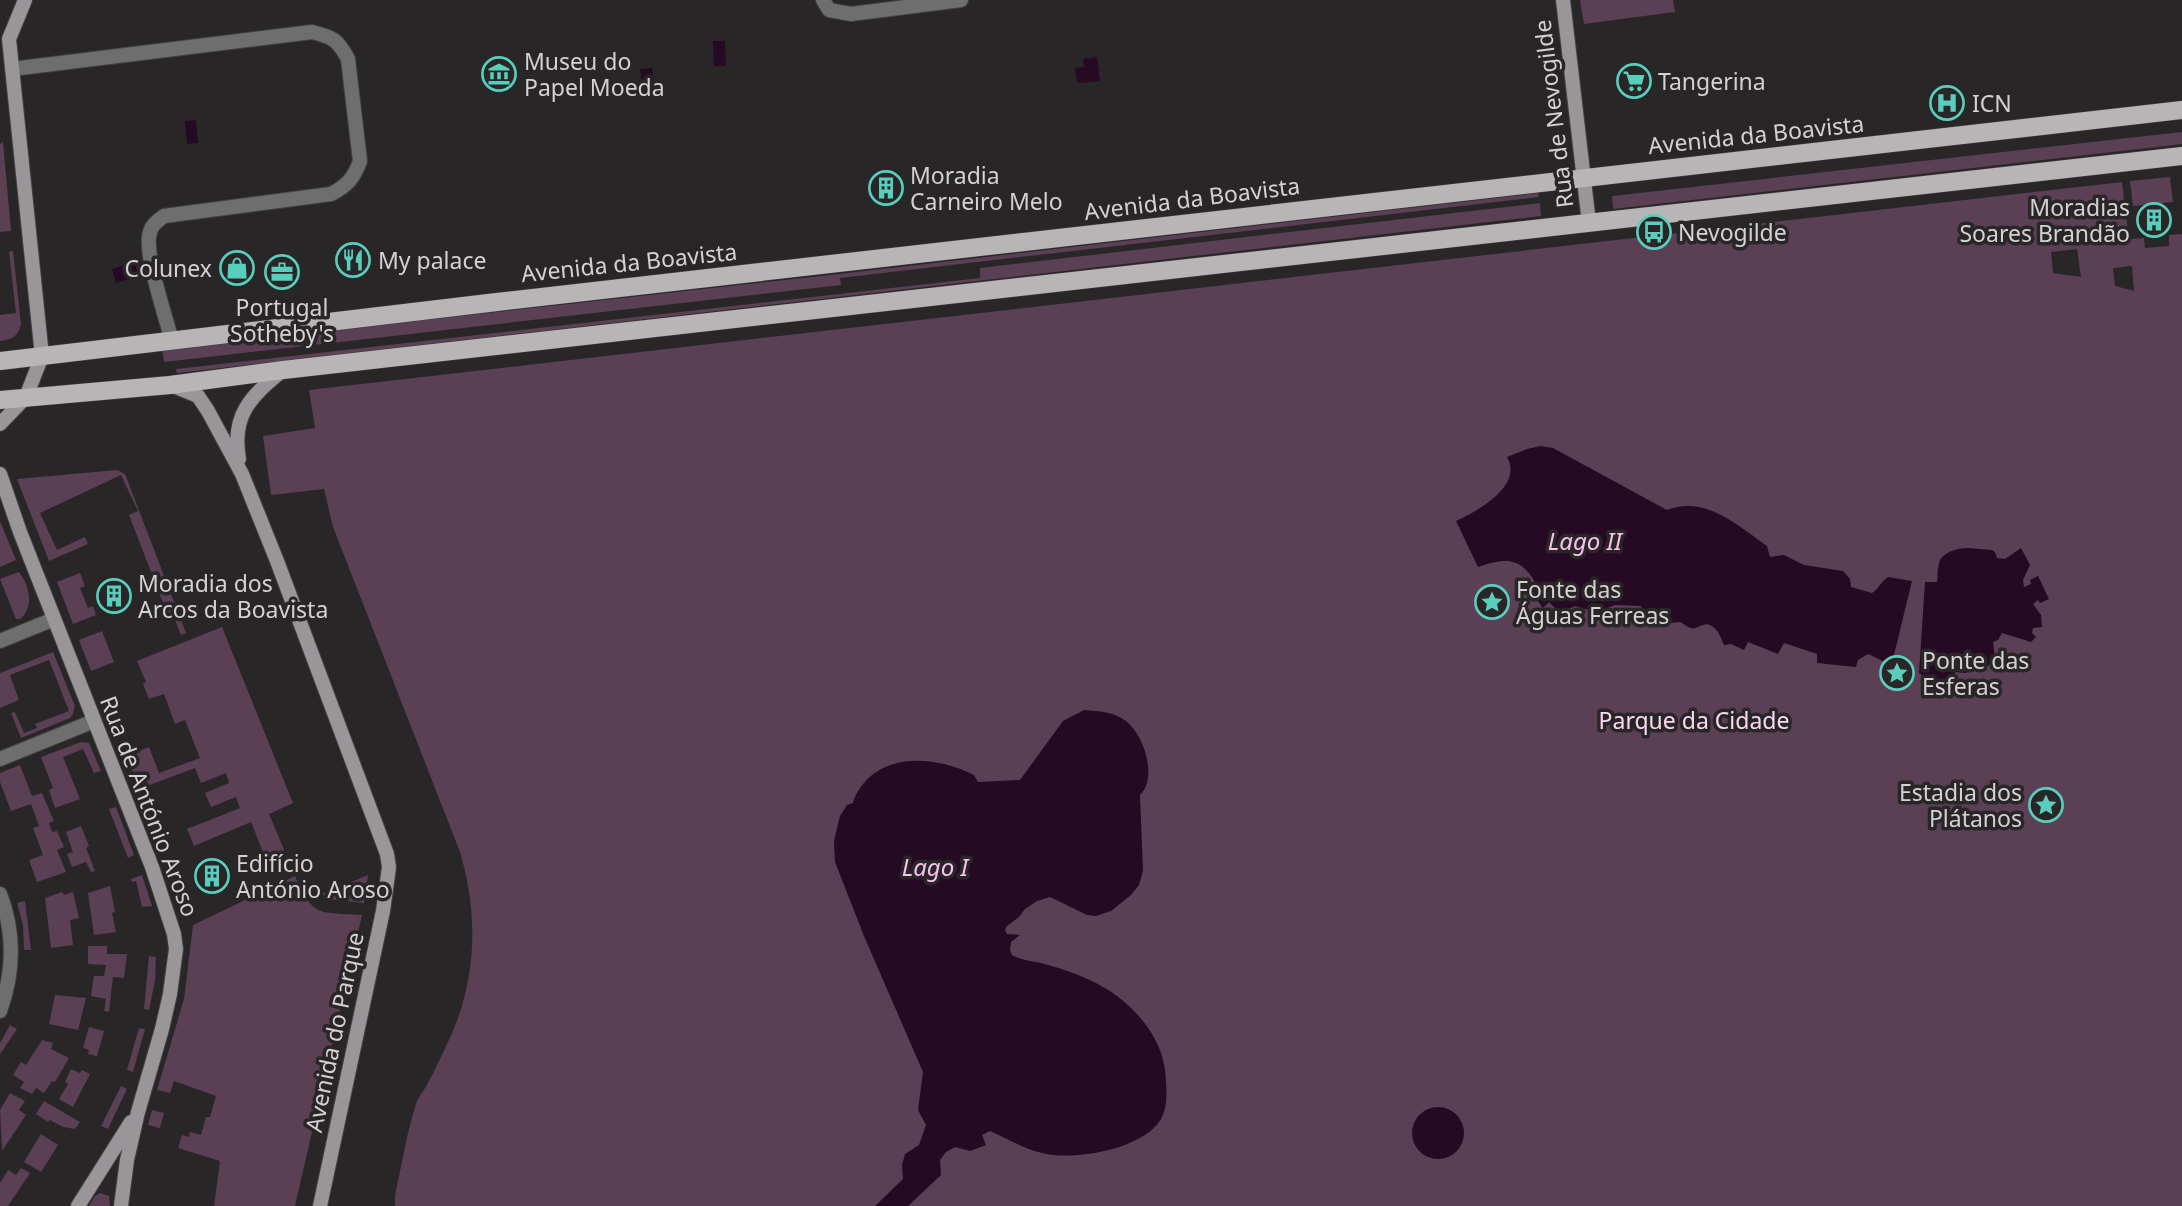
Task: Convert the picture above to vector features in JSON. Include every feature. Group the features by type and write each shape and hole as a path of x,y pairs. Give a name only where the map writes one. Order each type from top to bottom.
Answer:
{"main road":[{"name":"Avenida da Boavista","path":"0,361 2182,110"},
{"path":"0,400 170,385 283,370 2182,156"}],"street":[{"path":"0,424 26,397 42,356 12,69 4,40 25,0"},
{"path":"823,0 829,10 841,13 870,5 961,0"},
{"name":"Rua de Nevogilde","path":"1563,0 1589,223"},
{"path":"12,69 313,32 328,35 340,44 348,59 360,161 355,176 346,187 331,194 164,216 153,224 149,238 150,256 172,341"},
{"name":"Avenida do Parque","path":"242,474 235,440 240,417 259,389 283,370"},
{"name":"Avenida do Parque","path":"170,385 198,397 242,474 377,826 389,867 375,950 320,1206"},
{"name":"Rua de António Aroso","path":"0,474 152,867 174,933 176,949 165,1017 138,1112 127,1160 121,1206"},
{"path":"0,641 54,619"},
{"path":"0,759 94,721"},
{"path":"0,894 10,930 12,962 0,1011"},
{"path":"78,1206 138,1112"}],"green space":[{"path":"1580,0 1673,0 1675,12 1584,24"},
{"path":"2182,132 2182,144 1613,209 1612,196"},
{"path":"3,142 11,231 0,232 0,144"},
{"path":"2170,177 2173,202 2133,206 2130,181"},
{"name":"Parque da Cidade","path":"2122,182 2129,239 2144,238 2145,248 2169,246 2169,235 2182,234 2182,1206 395,1206 395,1195 417,1101 447,1044 464,997 472,949 470,900 460,852 333,527 324,489 271,495 263,436 315,428 309,390","holes":["2077,249 2081,277 2053,273 2051,252","2132,266 2134,291 2115,286 2113,268"]},
{"path":"1538,193 1539,197 840,278 841,285 164,362 162,349 839,274"},
{"path":"1540,203 1541,216 177,373 176,369 980,278 980,268"},
{"path":"13,251 21,324 14,337 0,341 0,315 16,313 9,252"},
{"path":"117,470 125,474 186,633 181,635 173,615 168,616 129,515 138,511 121,475 40,513 57,550 85,537 88,544 49,561 17,479"},
{"path":"0,521 16,560 0,567"},
{"path":"19,572 28,589 29,602 25,614 16,619 0,579"},
{"path":"80,573 85,586 80,588 88,608 93,606 96,615 73,624 57,582"},
{"path":"222,627 293,803 269,814 290,864 271,872 251,822 194,846 187,829 240,808 236,797 211,807 205,793 229,783 226,773 201,783 195,768 139,789 126,756 149,747 159,773 200,758 185,720 175,724 164,694 149,699 143,684 146,682 137,661"},
{"path":"102,631 114,662 91,671 79,640"},
{"path":"53,652 75,706 73,714 70,718 21,738 11,713 15,712 24,733 37,728 35,724 69,711 49,660 10,675 19,700 0,708 0,673"},
{"path":"81,742 89,743 101,771 94,773 83,749 63,757 80,799 55,808 49,790 53,788 41,757"},
{"path":"20,765 32,796 42,793 54,821 49,823 52,832 57,831 64,847 57,850 66,872 37,882 29,860 43,855 33,828 39,826 31,804 11,811 0,782 0,773"},
{"path":"116,807 134,855 128,858 109,809"},
{"path":"81,826 95,871 91,872 86,862 72,867 67,854 73,852 66,832"},
{"path":"142,875 152,906 142,907 136,881 132,882 131,879"},
{"path":"368,875 364,903 328,899 322,894"},
{"path":"295,876 307,899 319,910 362,915 295,1206 214,1206 220,1161 178,1148 182,1135 189,1137 190,1132 201,1135 216,1096 174,1081 170,1093 157,1090 184,999 193,925"},
{"path":"110,886 116,932 94,935 88,893"},
{"path":"62,892 64,895 73,892 79,918 70,920 73,945 51,948 45,898"},
{"path":"25,901 31,950 24,950 23,925 17,903"},
{"path":"88,946 107,946 107,954 127,954 124,978 113,977 109,1012 104,1011 106,999 91,996 94,976 104,976 106,965 88,964"},
{"path":"149,956 156,957 149,1010 144,1009"},
{"path":"55,995 86,998 78,1030 49,1024"},
{"path":"10,1025 17,1029 0,1054 0,1043"},
{"path":"89,1027 104,1031 97,1056 88,1054 89,1050 83,1048"},
{"path":"139,1028 145,1029 133,1072 127,1070"},
{"path":"42,1040 53,1043 51,1049 69,1058 55,1082 52,1081 44,1093 36,1088 32,1094 20,1088 24,1082 13,1075 21,1062 26,1065"},
{"path":"71,1069 90,1074 73,1107 59,1099 68,1084 65,1082"},
{"path":"121,1086 127,1089 108,1129 101,1126"},
{"path":"10,1093 25,1101 19,1110 26,1115 2,1151 0,1110"},
{"path":"44,1101 80,1122 75,1129 63,1127 50,1120 48,1122 36,1114"},
{"path":"152,1110 164,1113 160,1128 148,1125"},
{"path":"41,1134 58,1145 41,1172 24,1162"},
{"path":"21,1168 30,1173 8,1206 0,1206 0,1183 8,1170 16,1175"},
{"path":"100,1193 109,1196 110,1206 89,1206 95,1196"}],"water":[{"path":"713,41 725,41 726,66 714,66"},
{"path":"1097,57 1100,81 1077,83 1075,68 1084,67 1083,59"},
{"path":"652,68 655,89 643,90 640,69"},
{"path":"196,120 198,143 187,144 185,121"},
{"path":"134,262 139,276 116,283 112,269"},
{"name":"Lago II","path":"1540,446 1553,448 1667,510 1694,506 1720,514 1767,546 1770,557 1784,555 1804,565 1843,571 1850,579 1851,587 1872,593 1888,577 1912,581 1893,659 1885,662 1868,654 1858,660 1856,667 1817,663 1817,654 1784,643 1778,654 1748,642 1744,650 1731,644 1724,645 1711,625 1694,628 1680,622 1671,623 1667,618 1653,615 1640,606 1615,605 1605,609 1596,605 1589,610 1575,606 1564,611 1557,610 1549,602 1543,608 1528,587 1535,582 1517,563 1504,561 1478,567 1456,521 1475,511 1504,488 1511,468 1507,457"},
{"path":"1968,548 1992,550 1997,558 2005,559 2021,548 2030,565 2023,580 2024,587 2038,576 2049,599 2040,603 2038,600 2033,604 2041,615 2042,627 2033,628 2032,633 2036,637 2031,642 2002,633 1998,640 1993,642 1995,657 1986,668 1975,664 1966,673 1956,672 1949,679 1929,680 1919,673 1925,582 1937,582 1943,556"},
{"name":"Lago I","path":"1084,710 1111,714 1126,721 1143,746 1148,778 1140,795 1143,871 1139,885 1111,911 1096,916 1087,915 1050,897 1037,901 1025,909 1005,930 1007,934 1020,935 1011,942 1012,955 1095,982 1126,1003 1142,1020 1158,1044 1164,1063 1166,1097 1163,1115 1153,1129 1128,1144 1081,1155 1037,1152 990,1131 982,1135 986,1145 970,1151 955,1147 946,1152 940,1160 941,1175 908,1206 875,1206 903,1179 902,1165 905,1154 919,1145 926,1125 918,1110 923,1072 835,862 834,841 840,816 847,805 853,803 863,784 874,773 901,762 946,765 974,775 978,782 1020,780 1063,721"},
{"path":"1438,1107 1448,1109 1456,1115 1462,1123 1462,1143 1456,1151 1448,1157 1438,1159 1428,1157 1420,1151 1414,1143 1412,1133 1414,1123 1420,1115 1428,1109"}],"place":[{"name":"Museu do Papel Moeda","path":"499,74"},
{"name":"Tangerina","path":"1634,81"},
{"name":"ICN","path":"1947,103"},
{"name":"Moradia Carneiro Melo","path":"886,188"},
{"name":"Moradias Soares Brandão","path":"2154,220"},
{"name":"Nevogilde","path":"1654,232"},
{"name":"My palace","path":"353,260"},
{"name":"Colunex","path":"237,268"},
{"name":"Portugal Sotheby's","path":"282,272"},
{"name":"Moradia dos Arcos da Boavista","path":"114,596"},
{"name":"Fonte das Águas Ferreas","path":"1492,602"},
{"name":"Ponte das Esferas","path":"1897,673"},
{"name":"Estadia dos Plátanos","path":"2046,805"},
{"name":"Edifício António Aroso","path":"212,876"}]}
